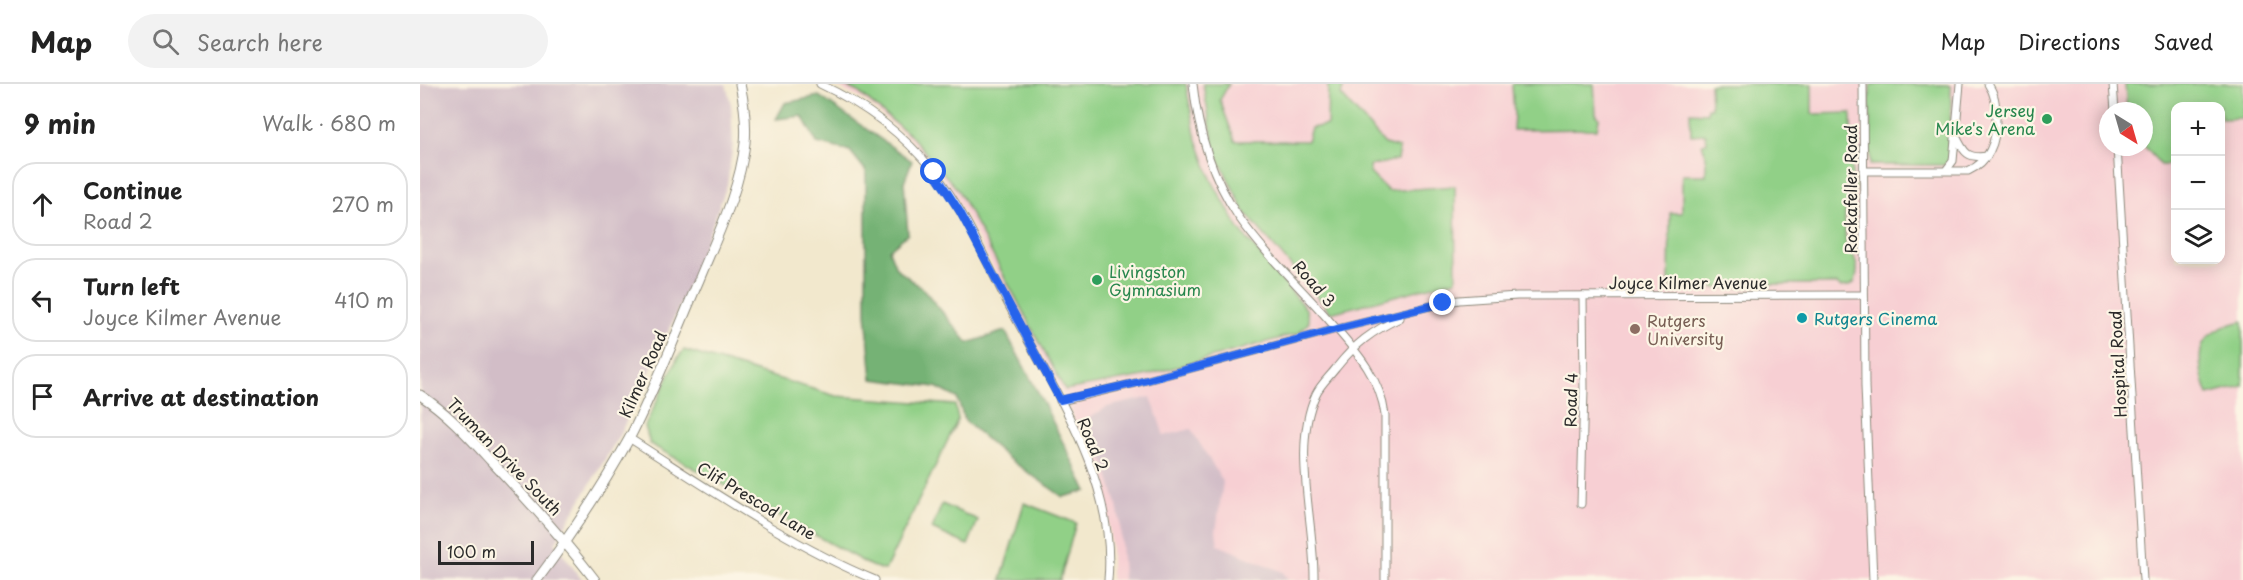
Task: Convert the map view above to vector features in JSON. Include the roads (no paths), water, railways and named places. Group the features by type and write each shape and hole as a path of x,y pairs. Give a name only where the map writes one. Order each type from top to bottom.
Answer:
{"street":[{"path":"740,85 751,84"},
{"name":"Road 2","path":"820,84 862,105 910,144 934,172 960,212 1077,435 1099,494 1108,549 1108,580"},
{"name":"Road 3","path":"1193,84 1202,140 1218,179 1238,216 1353,347 1379,389 1385,414 1385,580"},
{"name":"Rockafeller Road","path":"1863,84 1863,295"},
{"path":"1947,170 1953,161 1960,84"},
{"path":"1863,171 1968,171 1979,166 1994,142 1996,129 1996,104 1994,93 1988,84"},
{"path":"2113,84 2114,102"},
{"name":"Kilmer Road","path":"537,580 566,541 629,438 660,373 706,263 737,183 741,165 746,130 740,85"},
{"path":"1955,134 1961,147 1970,156 1976,158 1987,156"},
{"name":"Hospital Road","path":"2118,156 2143,580"},
{"path":"1863,295 1873,580"},
{"name":"Joyce Kilmer Avenue","path":"1060,400 1136,383 1414,310 1478,298 1863,295"},
{"name":"Road 4","path":"1581,504 1584,389 1583,296"},
{"name":"Joyce Kilmer Avenue","path":"1314,580 1314,552 1305,475 1306,432 1316,393 1353,347 1380,327 1414,310"},
{"name":"Truman Drive South","path":"420,395 449,416 566,541 595,580"},
{"name":"Clif Prescod Lane","path":"629,438 770,526 855,572 875,580"}],"place":[{"name":"Jersey Mike's Arena","path":"2047,119"},
{"name":"Livingston Gymnasium","path":"1097,280"},
{"name":"Rutgers Cinema","path":"1802,318"},
{"name":"Rutgers University","path":"1635,329"}]}
